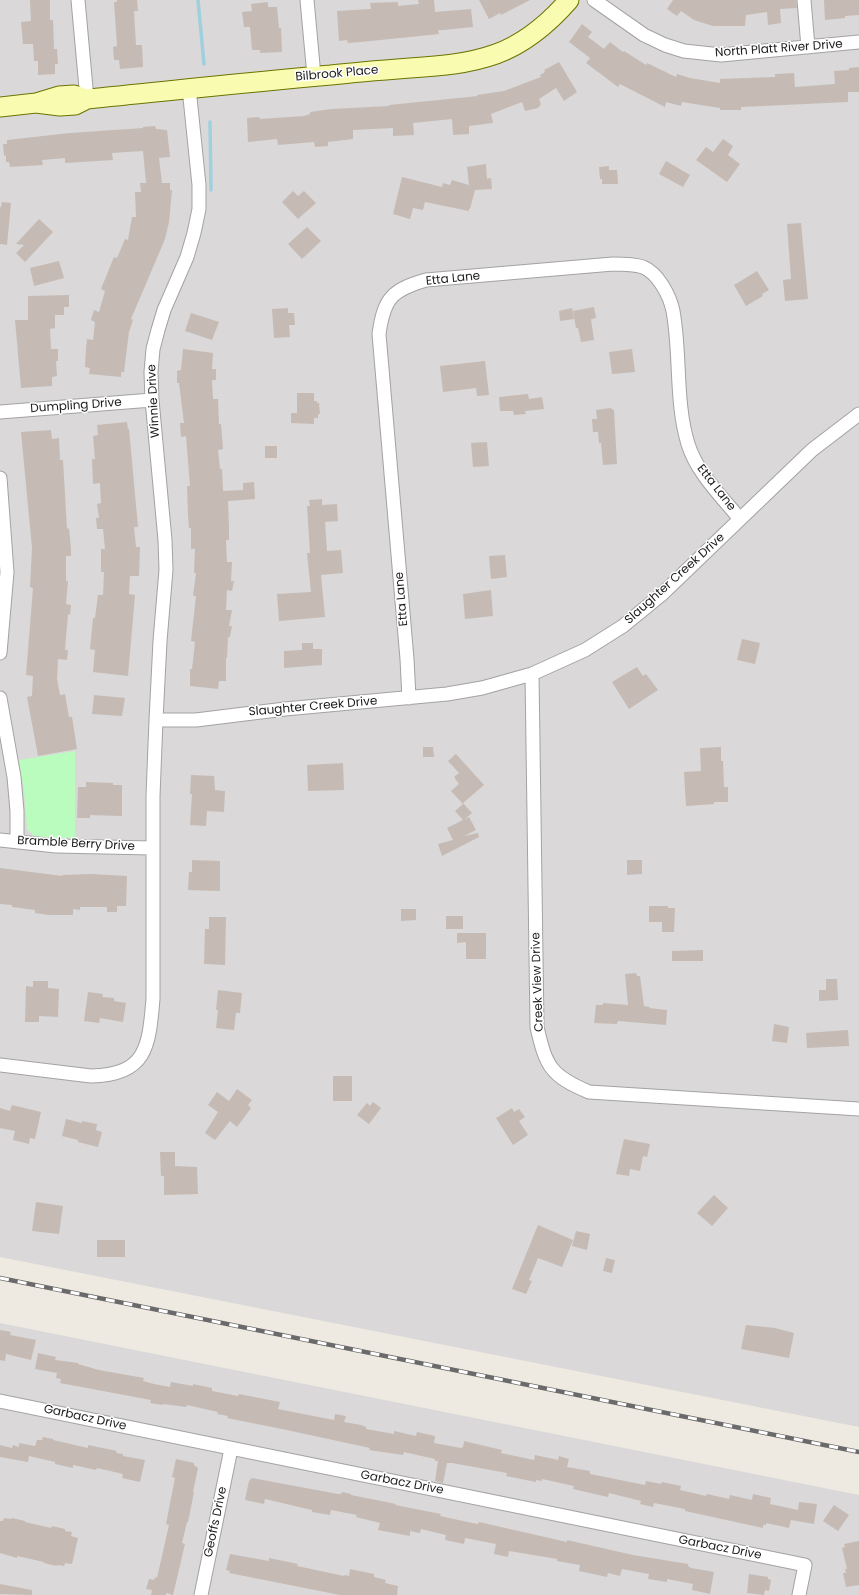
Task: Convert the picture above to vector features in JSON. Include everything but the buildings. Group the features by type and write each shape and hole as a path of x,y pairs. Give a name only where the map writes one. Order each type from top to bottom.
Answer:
{"street":[{"path":"78,0 87,99"},
{"path":"307,0 314,76"},
{"name":"Bilbrook Place","path":"0,106 36,103 59,96 74,95 87,99 314,76 453,64 478,60 504,50 534,34 545,25 569,0"},
{"name":"North Platt River Drive","path":"594,0 644,35 665,45 684,51 721,55 859,42"},
{"path":"804,0 808,47"},
{"name":"Winnie Drive","path":"156,720 160,641 166,570 165,540 152,400 151,372 153,349 158,330 164,310 187,256 199,209 199,185 189,88"},
{"name":"Etta Lane","path":"409,698 407,659 379,334 381,317 388,303 396,292 402,288 426,280 613,264 644,267 651,272 665,290 673,310 680,404 688,445 697,464 740,519"},
{"name":"Dumpling Drive","path":"0,412 152,400"},
{"name":"Slaughter Creek Drive","path":"156,720 196,720 285,709 447,694 475,689 532,674 585,650 624,626 661,595 812,450 859,414"},
{"path":"0,478 7,572 0,653"},
{"name":"Creek View Drive","path":"532,674 538,1027 544,1054 556,1074 571,1085 589,1092 859,1109"},
{"path":"0,698 4,739 16,796 17,842"},
{"path":"0,1065 91,1076 105,1076 123,1072 131,1067 143,1054 151,1029 153,999 152,848 156,720"},
{"name":"Bramble Berry Drive","path":"0,840 56,846 152,848"},
{"name":"Garbacz Drive","path":"0,1401 805,1565 799,1595"},
{"name":"Geoffs Drive","path":"201,1595 231,1449"}],"shaded area":[{"path":"0,0 859,0 859,1427 0,1257"},
{"path":"0,1323 859,1495 859,1595 0,1595"}],"green space":[{"path":"75,751 75,838 49,838 34,836 27,829 24,792 19,760"}],"waterway":[{"path":"198,0 204,64"},
{"path":"210,122 211,190"}],"railway":[{"path":"0,1278 859,1452"}]}
